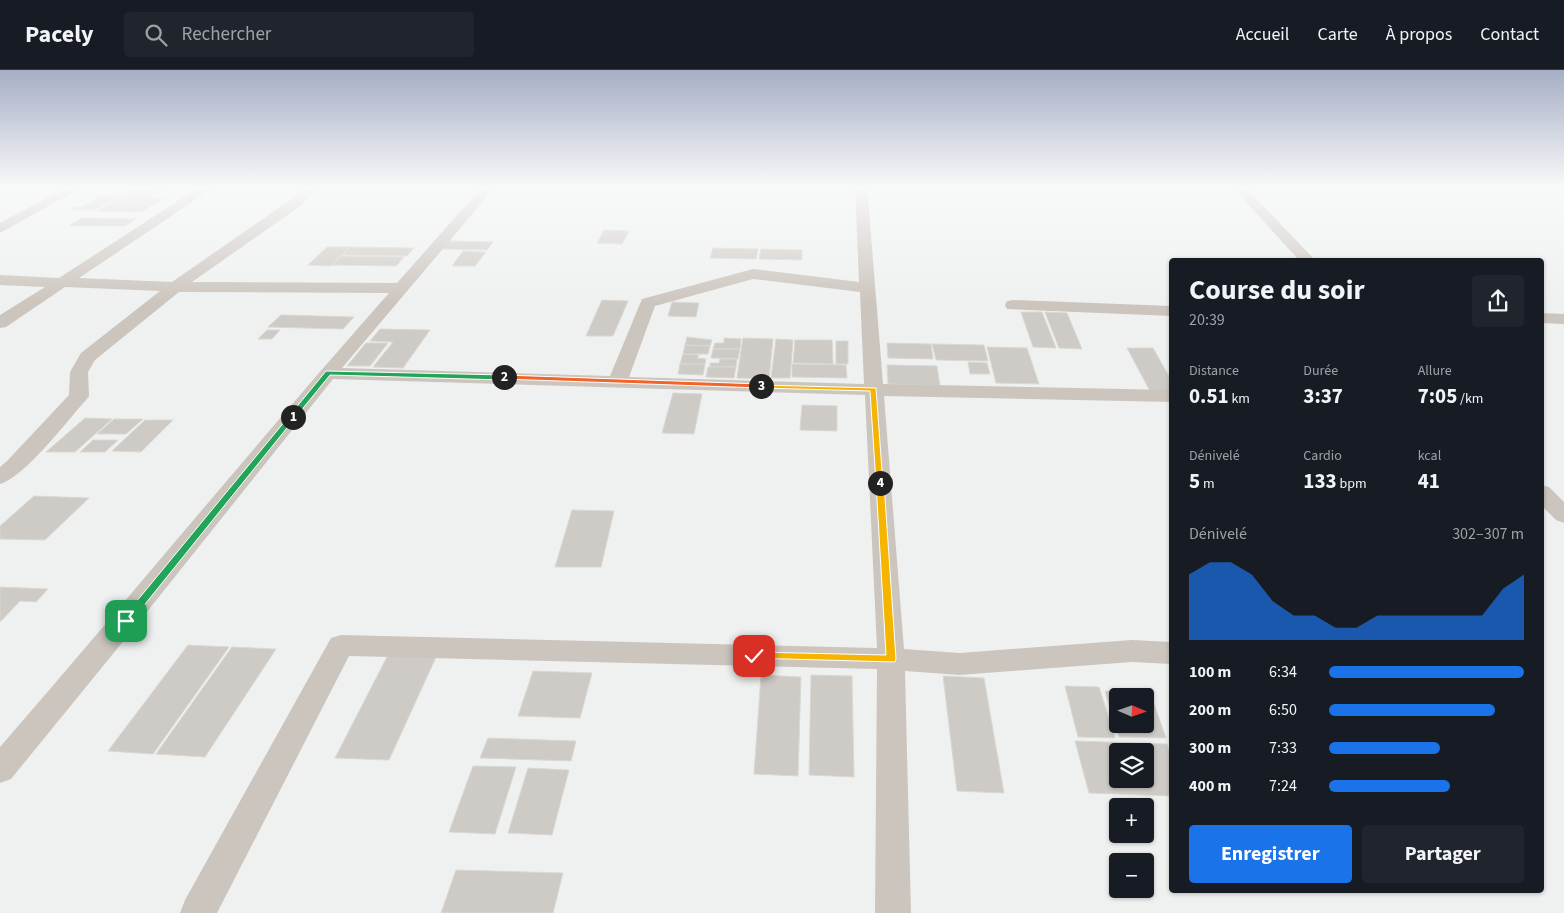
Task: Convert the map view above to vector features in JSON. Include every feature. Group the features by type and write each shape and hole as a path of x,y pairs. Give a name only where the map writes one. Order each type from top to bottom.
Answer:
{"street":[{"path":"0,323 150,225"},
{"path":"0,477 15,466 79,396 79,372 87,357 175,287 263,225"},
{"path":"0,769 126,621 328,373 456,225"},
{"path":"864,225 891,659 893,913"},
{"path":"1274,225 1305,258"},
{"path":"617,382 648,303 753,274 868,288"},
{"path":"0,280 175,287 402,288"},
{"path":"1013,305 1169,311"},
{"path":"1544,318 1564,318"},
{"path":"328,373 874,390 1169,396"},
{"path":"1544,495 1564,515"},
{"path":"198,913 341,646 891,659 960,664 1132,651 1169,653"}],"building":[{"path":"70,225 126,225 125,226"},
{"path":"604,230 629,231 622,244 597,243"},
{"path":"449,241 493,242 487,250 442,249"},
{"path":"327,247 349,247 331,266 308,265"},
{"path":"350,247 414,248 407,256 342,255"},
{"path":"713,248 758,249 756,259 710,258"},
{"path":"761,249 802,250 802,260 759,259"},
{"path":"463,251 486,252 475,266 452,266"},
{"path":"341,256 404,257 396,266 332,265"},
{"path":"602,300 628,301 613,336 586,336"},
{"path":"672,302 699,303 696,317 668,316"},
{"path":"1021,312 1042,312 1056,348 1033,347"},
{"path":"1045,312 1067,313 1082,349 1059,348"},
{"path":"281,315 354,317 343,329 268,327"},
{"path":"380,329 430,330 403,368 373,367 393,342 370,341"},
{"path":"267,330 280,330 272,339 258,339"},
{"path":"687,337 712,340 710,346 685,345"},
{"path":"724,338 741,339 740,349 713,349 715,343 724,343"},
{"path":"743,338 773,339 769,379 737,378"},
{"path":"776,339 793,340 790,378 771,378"},
{"path":"795,340 832,340 833,364 793,363"},
{"path":"836,341 848,341 848,364 836,364"},
{"path":"366,343 388,343 370,366 347,366"},
{"path":"887,343 931,344 933,359 888,358"},
{"path":"932,344 984,345 988,361 936,360"},
{"path":"685,345 710,346 708,354 683,354"},
{"path":"987,347 1027,348 1039,384 996,383"},
{"path":"1127,348 1153,348 1169,376 1169,391 1150,391"},
{"path":"713,349 740,349 738,359 711,358"},
{"path":"683,354 699,355 697,358 706,359 705,364 680,364"},
{"path":"720,359 737,359 736,367 710,367 710,363 719,363"},
{"path":"968,362 987,363 990,374 970,374"},
{"path":"680,364 705,364 703,375 678,374"},
{"path":"792,364 846,365 847,378 792,377"},
{"path":"887,365 937,366 940,386 888,384"},
{"path":"708,367 736,367 734,378 706,377"},
{"path":"673,393 702,394 694,434 662,433"},
{"path":"802,405 837,406 837,431 800,430"},
{"path":"85,418 112,419 75,452 46,452"},
{"path":"114,419 143,419 126,434 97,434"},
{"path":"145,420 173,420 141,452 112,451"},
{"path":"93,440 118,440 105,452 80,452"},
{"path":"34,496 89,498 45,540 0,539 0,526"},
{"path":"572,510 614,511 601,567 555,567"},
{"path":"0,587 48,589 36,602 20,601 0,622"},
{"path":"188,645 229,647 153,754 108,751"},
{"path":"232,647 276,649 205,757 156,754"},
{"path":"389,653 437,655 389,760 335,758"},
{"path":"533,671 592,673 580,718 518,716"},
{"path":"761,675 801,677 798,776 754,774"},
{"path":"811,675 852,676 854,777 809,775"},
{"path":"943,676 984,678 1004,793 957,791"},
{"path":"1065,686 1099,687 1109,719 1109,733 1113,733 1115,738 1078,737"},
{"path":"1105,691 1109,691 1109,704"},
{"path":"1154,704 1166,738 1119,737 1118,733 1154,733"},
{"path":"488,738 576,741 571,761 480,758"},
{"path":"1075,741 1136,743 1109,743 1109,788 1154,788 1154,744 1167,744 1169,750 1169,796 1089,793"},
{"path":"473,766 516,767 495,834 449,832"},
{"path":"528,768 569,770 552,835 508,833"},
{"path":"456,870 563,873 553,913 441,913"}],"route":[{"path":"126,621 328,373 874,390 891,659 754,656"}]}
